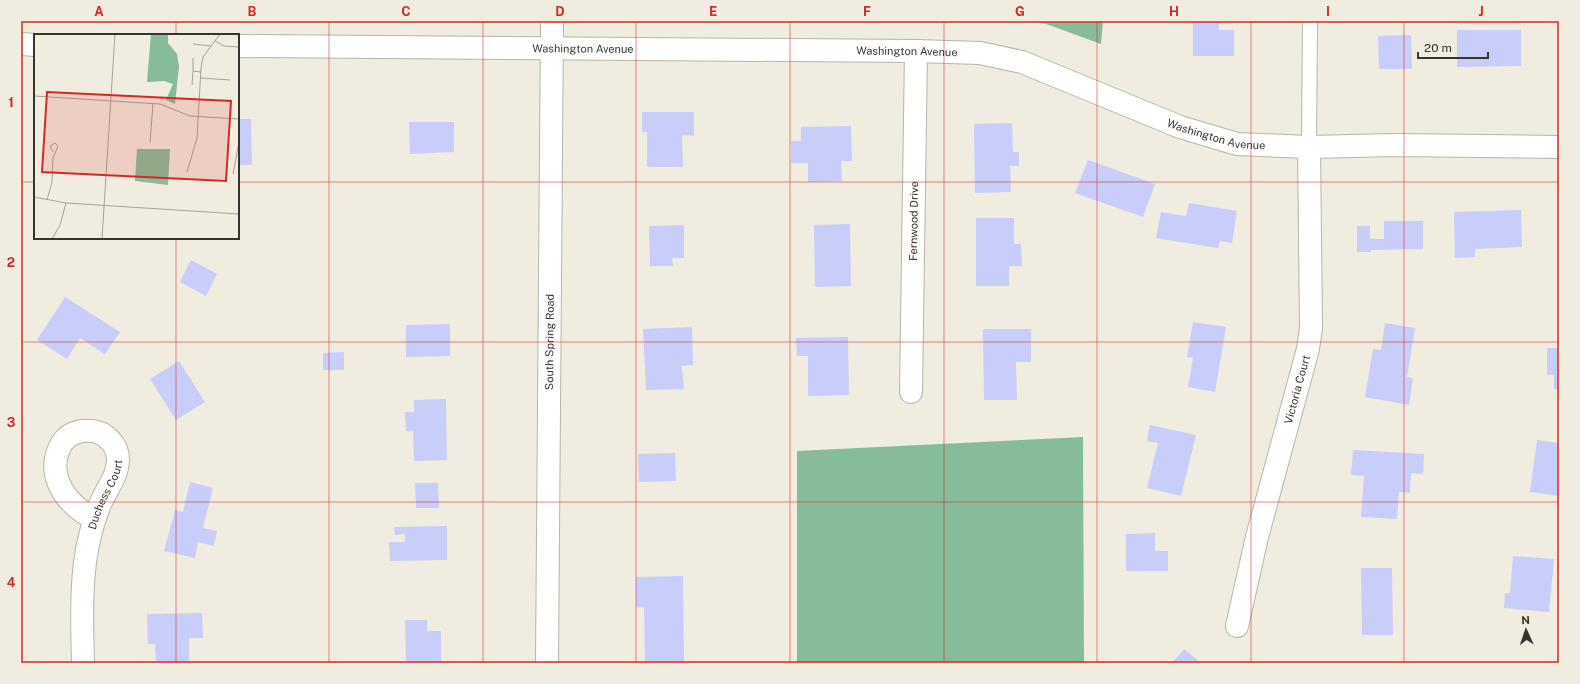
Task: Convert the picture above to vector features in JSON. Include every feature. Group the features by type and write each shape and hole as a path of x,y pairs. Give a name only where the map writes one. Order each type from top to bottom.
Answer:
{"street":[{"name":"South Spring Road","path":"547,663 552,21"},
{"path":"21,44 34,45"},
{"name":"Washington Avenue","path":"239,46 916,50 980,54 1022,62 1180,127 1237,144 1309,147 1396,145 1559,147"},
{"name":"Fernwood Drive","path":"910,392 916,50"},
{"name":"Victoria Court","path":"1237,626 1258,537 1309,342 1311,328 1309,147"},
{"name":"Duchess Court","path":"83,663 85,564 88,545 94,520 114,477 118,458 116,448 110,440 102,434 93,431 74,433 64,440 55,460 55,471 59,483 72,504 84,513"}],"lane":[{"path":"1309,147 1310,21"}],"green space":[{"path":"1038,21 1103,21 1101,44"},
{"path":"1083,437 1084,663 797,663 797,451"}],"building":[{"path":"1193,22 1219,22 1219,30 1234,30 1234,56 1193,56"},
{"path":"1457,30 1521,30 1521,66 1457,67"},
{"path":"1411,35 1412,69 1379,69 1378,36"},
{"path":"642,112 694,112 694,136 682,135 683,167 647,167 647,132 642,132"},
{"path":"239,119 251,119 252,165 239,165"},
{"path":"409,122 454,122 454,152 410,154"},
{"path":"1012,123 1013,152 1019,152 1019,166 1010,166 1011,192 975,193 974,124"},
{"path":"851,126 852,161 841,161 842,181 808,182 808,163 791,163 791,141 801,141 801,127"},
{"path":"1088,160 1155,184 1143,217 1075,193"},
{"path":"1189,203 1237,211 1232,243 1220,241 1218,248 1156,238 1161,212 1186,216"},
{"path":"1521,210 1522,247 1475,249 1475,257 1455,258 1454,212"},
{"path":"976,218 1014,218 1014,244 1021,244 1022,266 1009,266 1009,286 976,286"},
{"path":"1384,221 1423,221 1423,249 1371,250 1371,252 1357,252 1357,226 1370,226 1370,239 1384,239"},
{"path":"850,224 851,286 815,287 814,225"},
{"path":"684,225 684,258 672,258 673,266 650,266 649,226"},
{"path":"191,260 217,274 206,296 180,282"},
{"path":"65,297 120,332 105,354 80,338 67,359 37,340"},
{"path":"1193,322 1226,327 1215,392 1188,387 1193,358 1187,357"},
{"path":"1385,323 1415,328 1407,377 1413,378 1409,405 1365,397 1373,349 1381,350"},
{"path":"450,324 450,356 406,357 406,325"},
{"path":"692,327 693,365 682,366 684,389 646,390 643,329"},
{"path":"983,329 1031,329 1031,362 1016,362 1017,400 984,400"},
{"path":"848,337 849,395 808,396 808,356 797,356 796,338"},
{"path":"1547,348 1559,348 1559,389 1554,389 1554,375 1547,375"},
{"path":"344,352 344,370 323,370 323,353"},
{"path":"179,361 205,402 176,420 150,379"},
{"path":"446,399 447,460 414,461 413,431 406,431 405,412 414,412 414,400"},
{"path":"1150,425 1196,435 1181,496 1147,488 1158,443 1147,441"},
{"path":"1537,440 1559,443 1559,496 1530,492"},
{"path":"1353,450 1424,454 1423,474 1411,473 1410,493 1399,492 1397,519 1361,517 1364,476 1351,475"},
{"path":"675,453 676,481 639,482 638,454"},
{"path":"190,482 213,488 203,528 217,531 214,546 198,542 195,558 164,551 175,510 183,512"},
{"path":"415,483 438,483 439,508 416,508"},
{"path":"447,526 447,560 390,561 389,542 405,542 405,534 395,535 394,527"},
{"path":"1155,533 1155,551 1168,551 1168,571 1126,571 1126,534"},
{"path":"1513,556 1554,559 1549,612 1504,608 1505,593 1510,593"},
{"path":"1361,568 1392,568 1393,635 1362,635"},
{"path":"683,576 684,662 645,663 644,607 636,607 636,577"},
{"path":"202,613 203,638 189,638 189,663 156,663 155,644 148,644 147,614"},
{"path":"405,620 427,620 427,631 441,631 441,663 406,663"},
{"path":"1184,649 1201,663 1172,663"}]}
